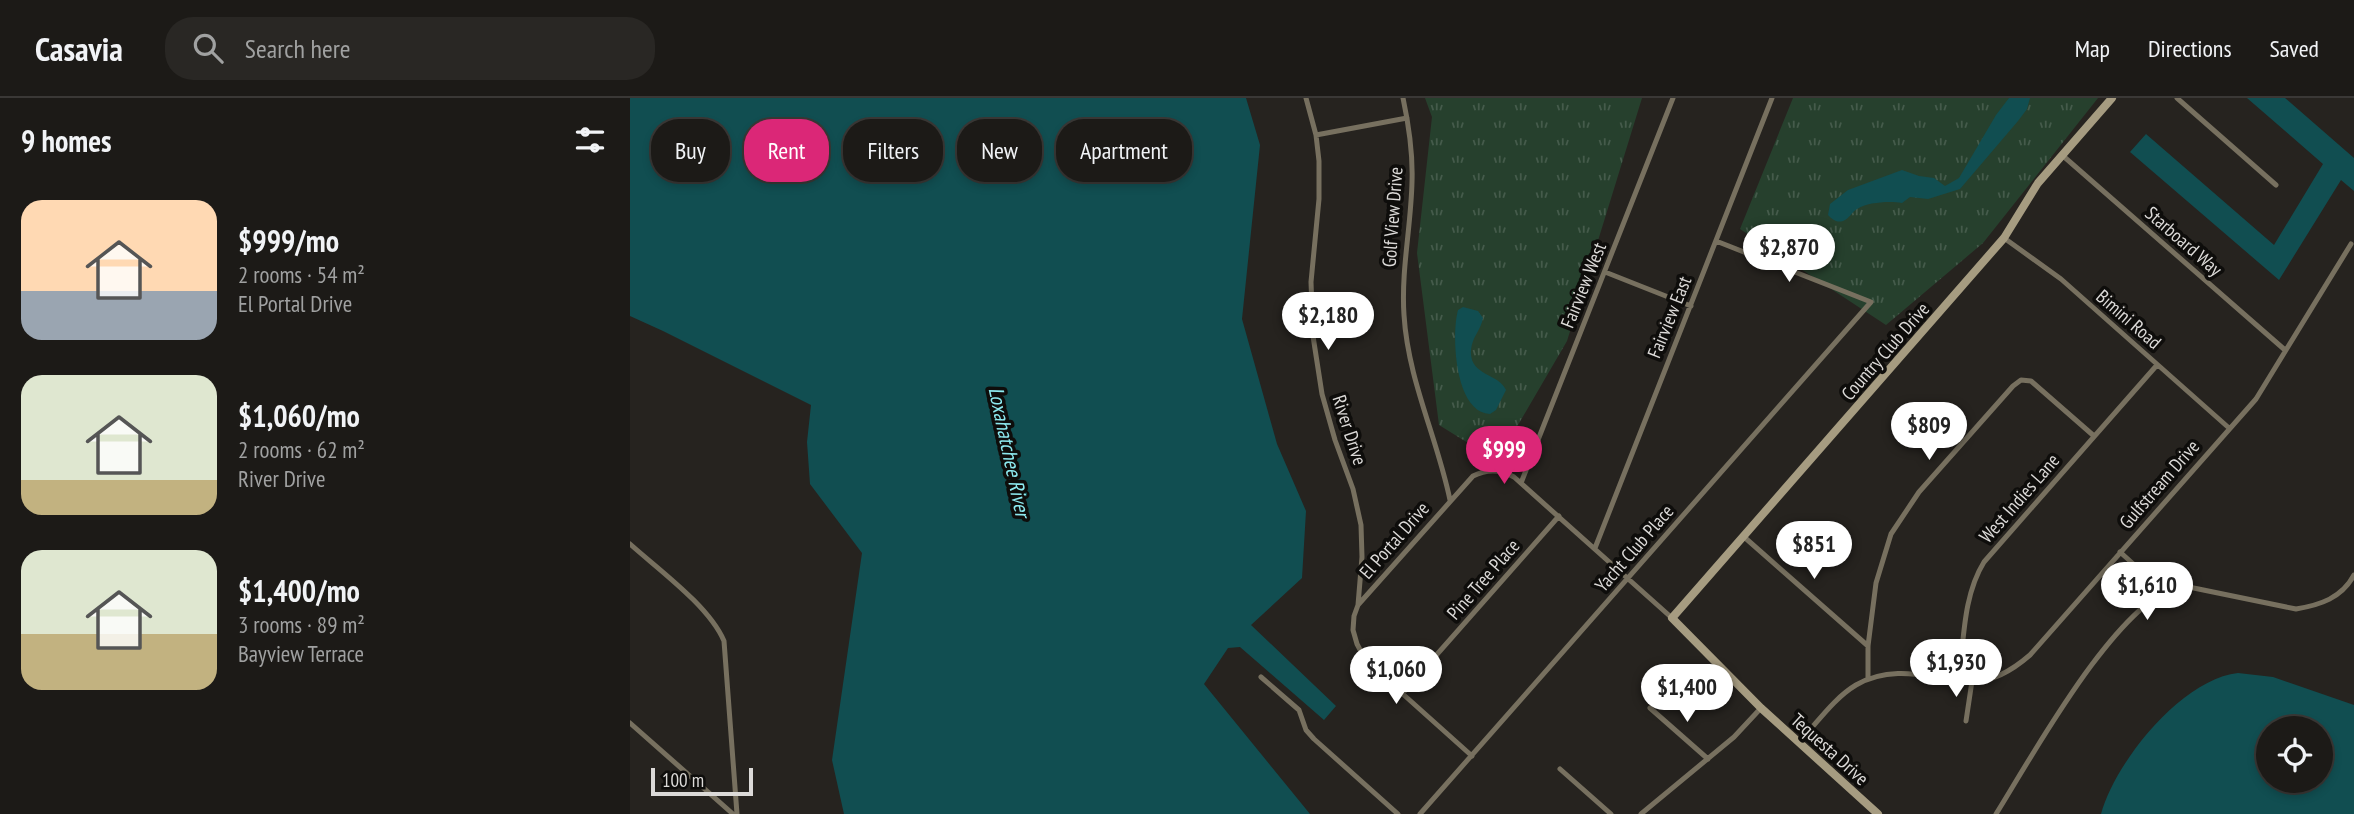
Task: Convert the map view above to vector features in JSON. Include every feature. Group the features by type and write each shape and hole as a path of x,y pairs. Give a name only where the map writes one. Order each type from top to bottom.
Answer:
{"street":[{"name":"River Drive","path":"1306,98 1316,135 1320,180 1311,282 1313,336 1325,407 1353,489 1361,525 1362,557 1358,605"},
{"name":"Golf View Drive","path":"1403,98 1412,183 1404,268 1405,329 1416,390 1440,457 1450,500"},
{"name":"Fairview West","path":"1521,483 1673,98"},
{"name":"Fairview East","path":"1595,548 1772,98"},
{"name":"Country Club Drive","path":"1672,618 2004,238 2027,199 2112,98"},
{"path":"2177,98 2276,185"},
{"path":"1316,135 1407,118"},
{"name":"Starboard Way","path":"2062,155 2285,350"},
{"name":"Bimini Road","path":"2004,238 2061,279 2229,428"},
{"name":"Yacht Club Place","path":"1420,814 1871,302 1716,241"},
{"name":"Gulfstream Drive","path":"1799,742 1837,700 1868,679 1905,672 1972,681 2001,674 2030,655 2256,399 2351,244"},
{"path":"1605,272 1690,306"},
{"name":"West Indies Lane","path":"1959,678 1970,594 1978,572 1987,558 2157,365"},
{"path":"1868,679 1868,646 1881,564 1897,523 1919,492 2013,386 2021,380 2031,382 2094,436"},
{"name":"El Portal Drive","path":"1402,694 1366,661 1354,635 1354,616 1358,605 1450,500 1470,479 1482,472 1506,472 1521,483 1672,618"},
{"name":"Pine Tree Place","path":"1402,694 1559,516"},
{"path":"1743,536 1868,646"},
{"path":"630,544 706,612 724,641 735,814"},
{"path":"2120,552 2150,579"},
{"path":"1996,814 2070,697 2122,627 2169,589 2179,585 2296,609 2331,600 2354,575"},
{"name":"Tequesta Drive","path":"1672,618 1761,708 1878,814"},
{"path":"1261,677 1299,710 1306,730 1314,739 1398,814"},
{"path":"1966,721 1972,681"},
{"path":"1402,694 1472,756"},
{"path":"1650,708 1708,759"},
{"path":"1641,814 1734,737 1761,708"},
{"path":"630,723 735,814"},
{"path":"1560,769 1611,814"}],"green space":[{"path":"1425,98 1642,98 1567,341 1497,461 1439,425 1417,253 1432,117"},
{"path":"1793,98 2098,98 1983,243 1886,325 1740,229"}],"water":[{"name":"Loxahatchee River","path":"630,98 1246,98 1260,145 1242,319 1277,444 1306,511 1302,578 1251,625 1336,706 1324,720 1240,647 1228,648 1204,684 1310,814 844,814 832,760 862,553 810,484 807,442 811,405 630,316"},
{"path":"2009,98 2030,98 2027,109 1960,189 1928,199 1910,197 1902,203 1867,205 1857,209 1843,221 1836,221 1828,215 1830,204 1848,190 1902,170 1934,178 1945,186 1959,178"},
{"path":"2247,98 2285,98 2354,158 2354,191 2341,180 2279,280 2130,152 2146,134 2274,245 2323,164"},
{"path":"1463,307 1478,311 1483,318 1471,350 1475,365 1502,384 1506,390 1496,410 1490,414 1478,410 1469,401 1458,371 1456,322 1458,310"},
{"path":"2238,673 2273,677 2354,705 2354,814 2101,814 2120,771 2136,748 2154,726 2195,690 2217,679"}]}
